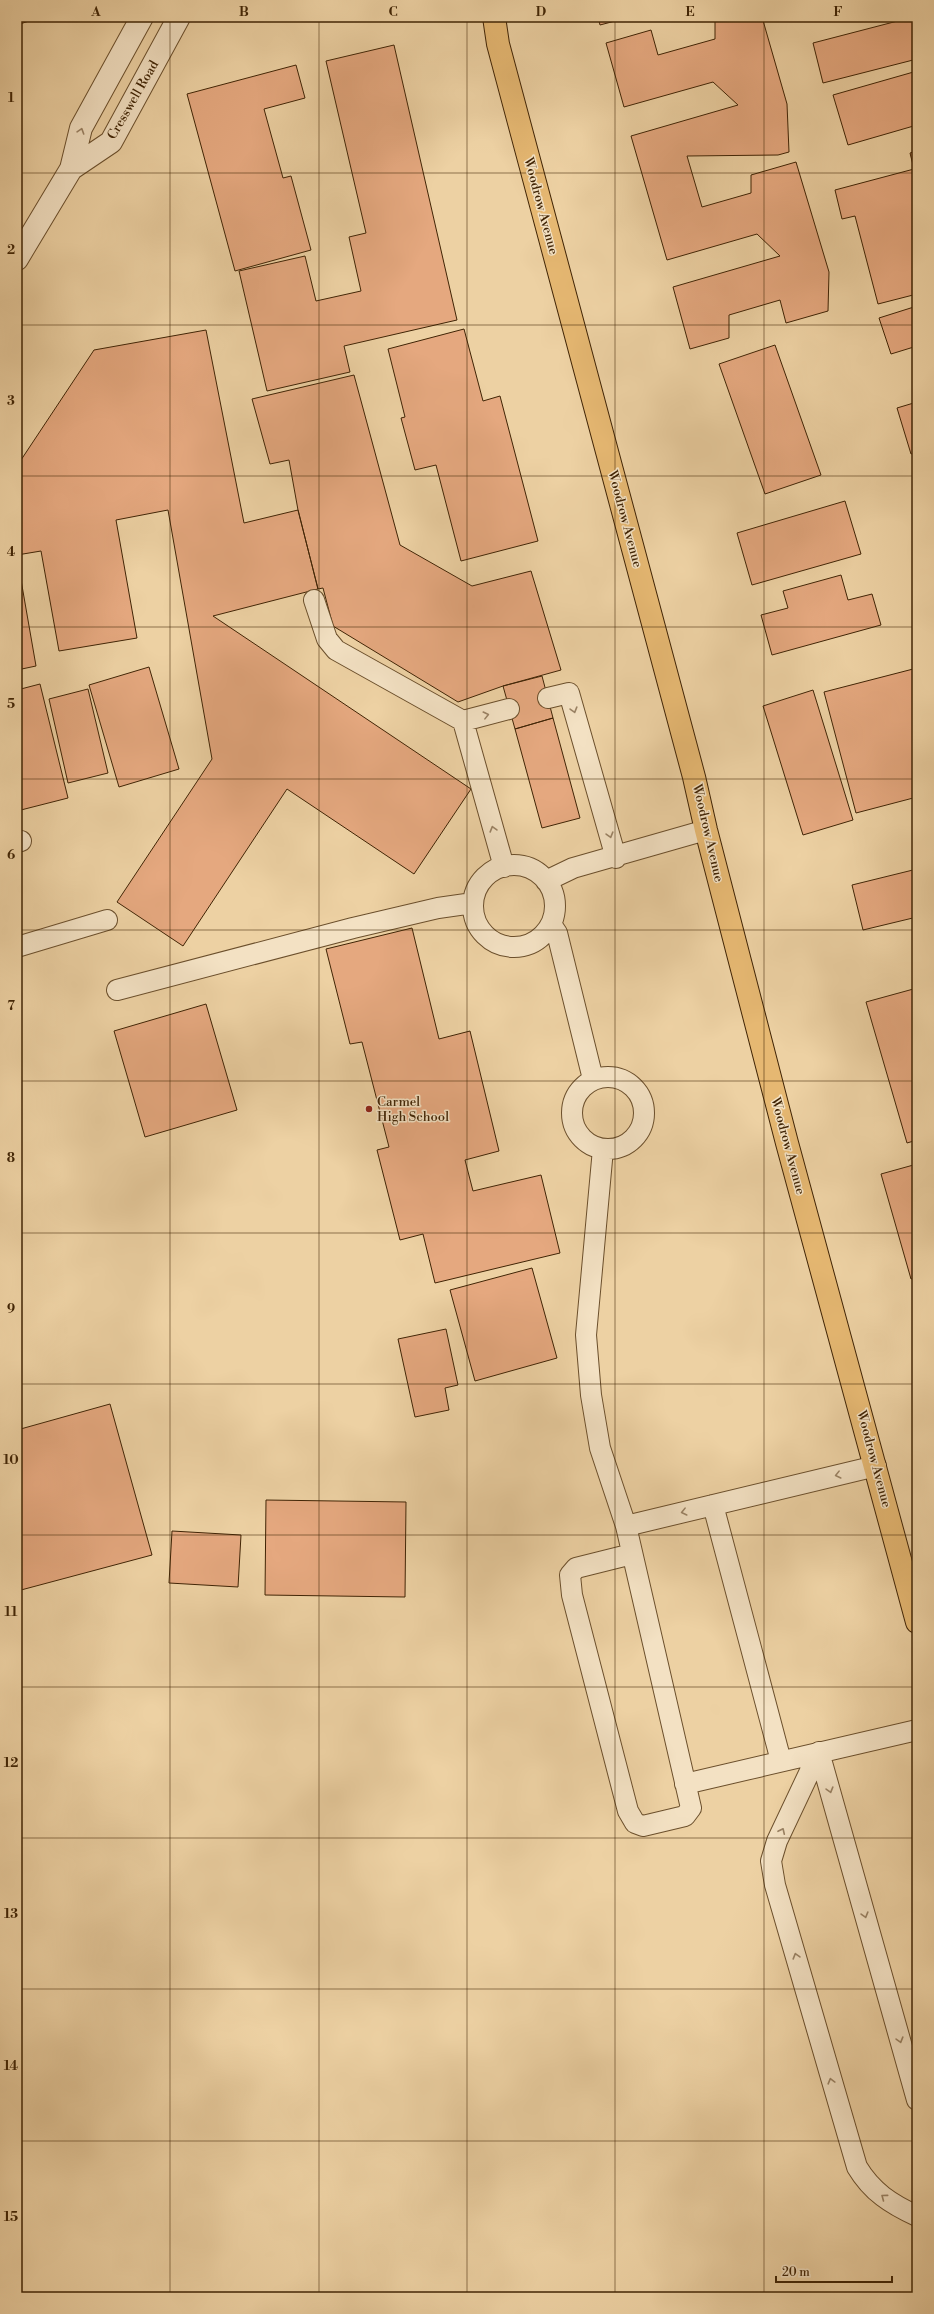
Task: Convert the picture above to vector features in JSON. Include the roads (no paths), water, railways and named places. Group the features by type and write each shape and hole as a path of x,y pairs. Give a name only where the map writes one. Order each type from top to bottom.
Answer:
{"main road":[{"name":"Woodrow Avenue","path":"486,17 498,44"},
{"name":"Woodrow Avenue","path":"494,17 498,44 694,777 706,830 787,1143 876,1466 917,1622"}],"street":[{"name":"Cresswell Road","path":"17,259 71,169 81,128 142,17"},
{"name":"Cresswell Road","path":"71,169 111,142 179,17"}],"lane":[{"path":"314,600 327,639 336,650 462,721 509,709"},
{"path":"548,698 569,693 616,858"},
{"path":"462,721 504,867"},
{"path":"546,881 574,868 616,858 706,830"},
{"path":"520,866 534,871 546,881 553,894 555,909 551,924 542,937 529,944 513,948 496,944 483,934 475,919 473,903 478,887 488,874 504,867 520,866"},
{"path":"117,990 353,928 438,908 473,903"},
{"path":"17,947 107,920"},
{"path":"551,924 557,933 593,1079"},
{"path":"605,1077 618,1078 630,1084 639,1094 644,1106 644,1120 638,1133 630,1142 617,1148 603,1149 589,1144 578,1133 572,1119 573,1103 580,1089 593,1079 605,1077"},
{"path":"603,1149 586,1335 591,1395 600,1448 626,1526 691,1808 685,1816 643,1826 635,1823 628,1811 572,1595 570,1575 576,1568 632,1554"},
{"path":"626,1526 876,1466"},
{"path":"713,1505 781,1761"},
{"path":"685,1784 917,1730"},
{"path":"819,1752 917,2100"},
{"path":"819,1752 777,1841 772,1861 775,1885 857,2167 868,2185 898,2208 917,2216"}],"place":[{"name":"Carmel High School","path":"369,1109"}]}
